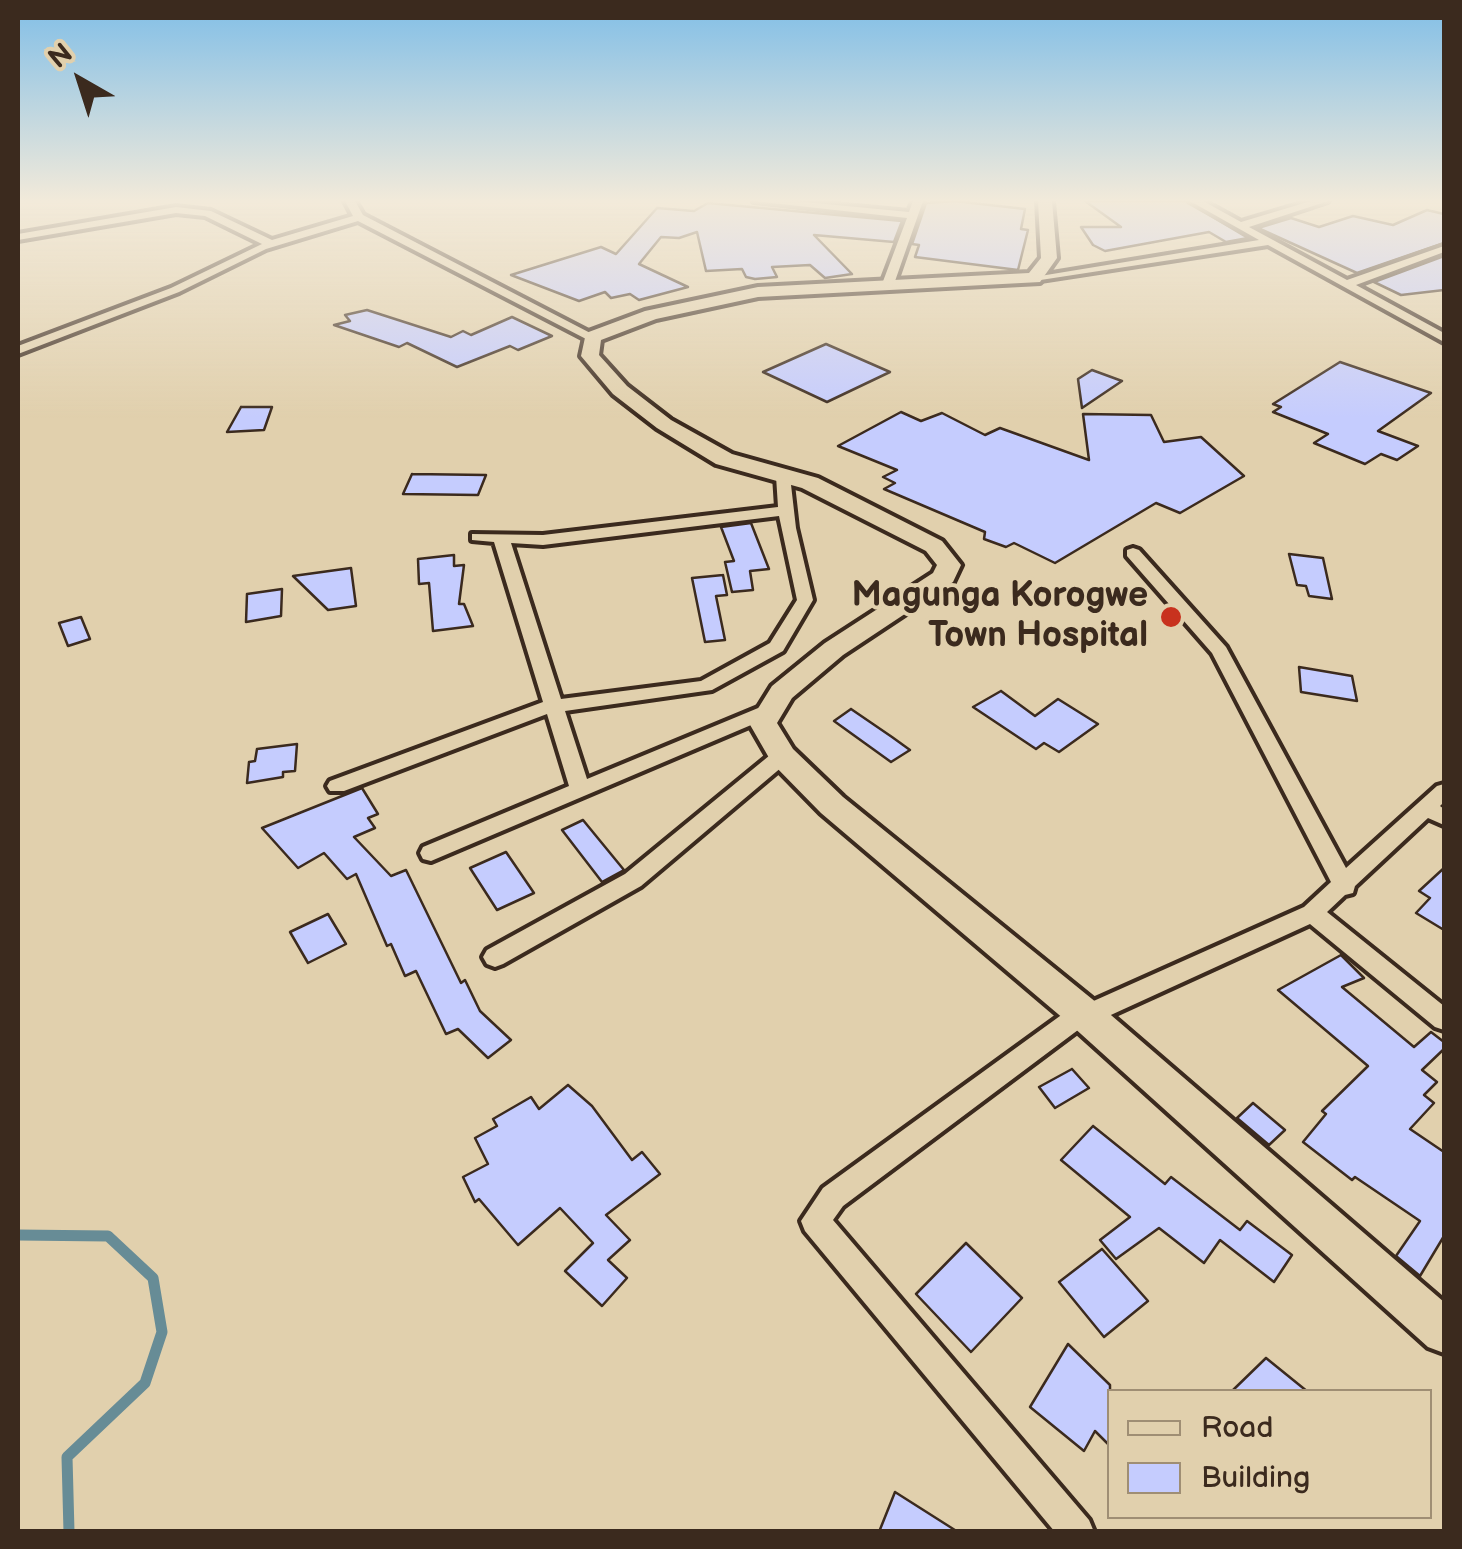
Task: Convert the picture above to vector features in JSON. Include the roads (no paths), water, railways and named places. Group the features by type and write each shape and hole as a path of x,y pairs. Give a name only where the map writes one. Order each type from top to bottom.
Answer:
{"street":[{"path":"18,350 210,273"},
{"path":"467,273 592,338 650,315 758,292 1065,273"},
{"path":"888,284 892,273"},
{"path":"1034,278 1040,273"},
{"path":"1327,273 1444,338"},
{"path":"1347,284 1377,273"},
{"path":"592,338 590,356 620,390 664,424 724,459 810,483 907,529 934,546 950,565 944,577 834,649 782,692 763,723 782,756 832,804 1084,1014 1444,1332"},
{"path":"337,786 553,707 705,686 777,647 806,600 786,511 783,476"},
{"path":"478,538 543,540 786,511"},
{"path":"501,538 580,791"},
{"path":"1133,553 1220,651 1345,887"},
{"path":"431,853 770,710"},
{"path":"495,957 634,880 782,756"},
{"path":"1077,1532 815,1221 833,1197 1084,1014 1312,913 1439,806"},
{"path":"1312,913 1444,1020"}],"waterway":[{"path":"18,1235 108,1236 153,1278 162,1332 145,1383 67,1457 69,1532"}],"place":[{"name":"Magunga Korogwe Town Hospital","path":"1171,617"}]}
